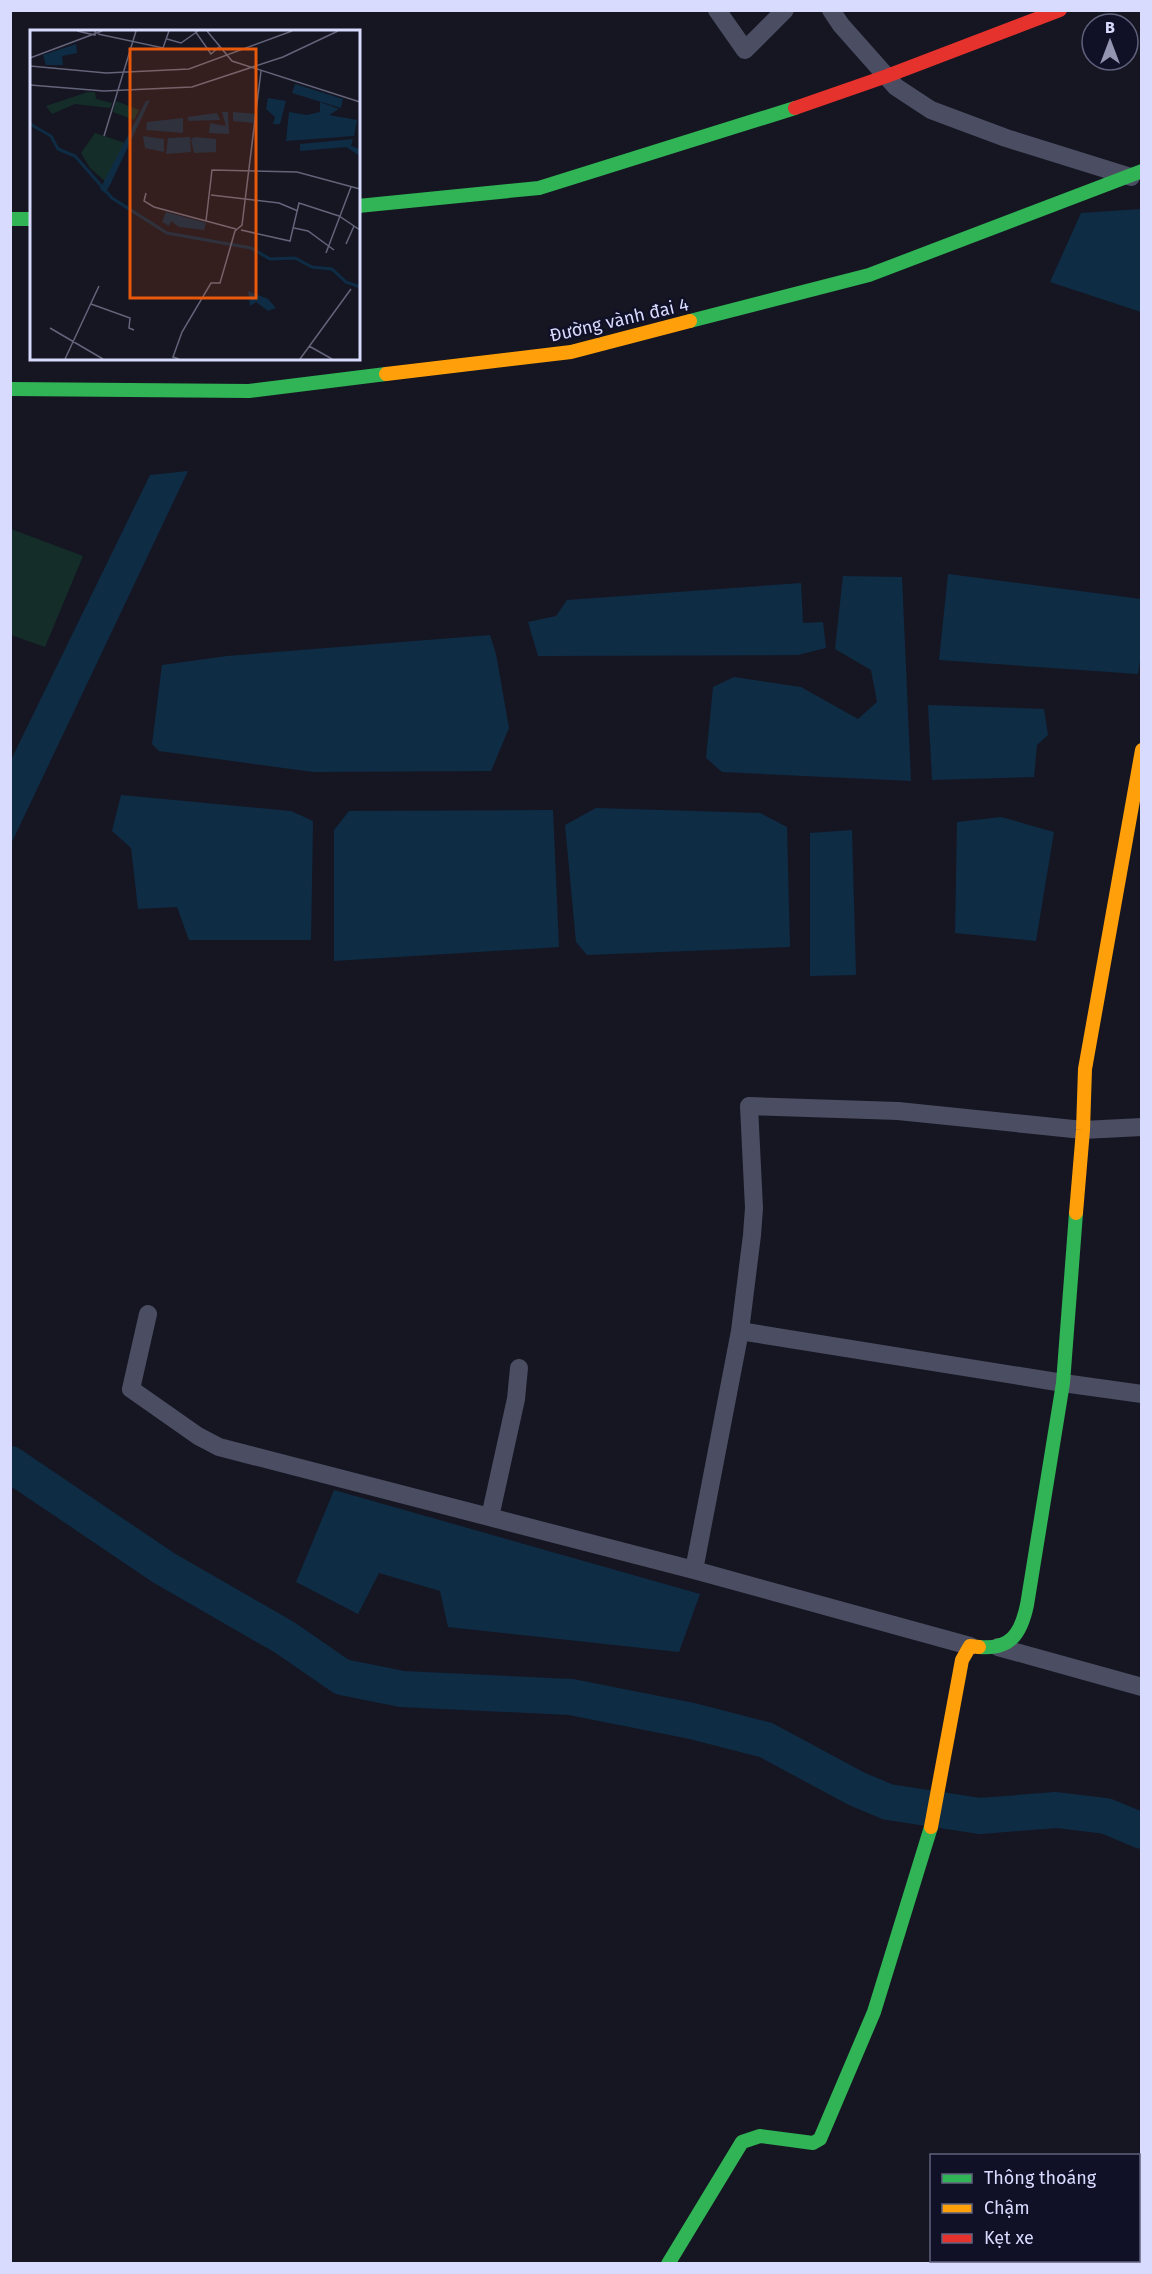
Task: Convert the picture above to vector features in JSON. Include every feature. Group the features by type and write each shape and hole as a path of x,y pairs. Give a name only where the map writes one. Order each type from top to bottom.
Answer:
{"main road":[{"path":"360,206 539,188 738,127 886,76 1060,10"},
{"name":"Đường vành đai 4","path":"10,389 249,391 571,352 869,275 1137,176"},
{"path":"10,219 30,219"},
{"path":"668,2264 742,2142 760,2136 813,2143 820,2139 874,2012 931,1828 962,1660 970,1646 998,1647 1008,1644 1018,1634 1026,1609 1063,1383 1083,1130 1084,1069 1142,750"}],"street":[{"path":"717,10 745,50 785,10"},
{"path":"831,10 841,25 896,87 931,110 1006,138 1137,176"},
{"path":"694,1570 740,1331 754,1208 748,1106 898,1111 1083,1130 1142,1127"},
{"path":"148,1314 131,1389 198,1436 219,1447 694,1570 970,1646"},
{"path":"740,1331 1142,1394"},
{"path":"490,1517 516,1399 519,1368"},
{"path":"998,1647 1142,1687"}],"green space":[{"path":"11,529 83,556 45,647 11,635"}],"water":[{"path":"1141,209 1141,312 1050,282 1081,213"},
{"path":"188,471 11,844 11,760 150,475"},
{"path":"948,574 1141,599 1141,653 1138,674 939,660"},
{"path":"843,576 902,577 911,781 722,772 706,758 713,687 734,677 801,687 858,719 877,702 871,670 835,649"},
{"path":"801,583 803,623 823,622 826,648 798,655 538,656 528,622 556,616 567,600"},
{"path":"490,635 496,654 509,728 491,771 313,772 159,751 152,744 162,665 227,656"},
{"path":"928,705 1044,709 1048,735 1037,745 1034,777 932,780"},
{"path":"121,795 291,811 313,821 311,940 189,940 177,907 138,909 131,848 112,831"},
{"path":"596,808 760,813 787,827 790,947 587,955 576,942 565,825"},
{"path":"553,810 559,947 334,961 334,830 349,811"},
{"path":"1001,817 1054,832 1036,941 955,933 957,822"},
{"path":"852,830 856,975 810,976 810,833"},
{"path":"334,1490 700,1594 679,1652 448,1627 440,1591 379,1573 358,1614 296,1582"}],"waterway":[{"path":"10,1464 164,1568 284,1637 342,1677 402,1689 571,1697 692,1721 766,1740 857,1789 888,1802 980,1816 1056,1810 1106,1816 1142,1831"}],"traffic: fast":[{"path":"360,206 539,188 795,108"},
{"path":"690,321 869,275 1142,171"},
{"path":"10,219 30,219"},
{"path":"10,389 249,391 386,374"},
{"path":"979,1647 999,1646 1013,1638 1021,1624 1027,1605 1063,1383 1076,1213"},
{"path":"668,2264 742,2142 760,2136 813,2143 820,2139 874,2012 931,1827"}],"traffic: slow":[{"path":"386,374 571,352 690,321"},
{"path":"1076,1213 1083,1130 1085,1069 1142,750"},
{"path":"931,1827 962,1660 970,1646 979,1647"}],"traffic: jam":[{"path":"795,108 887,76 1060,10"}]}
